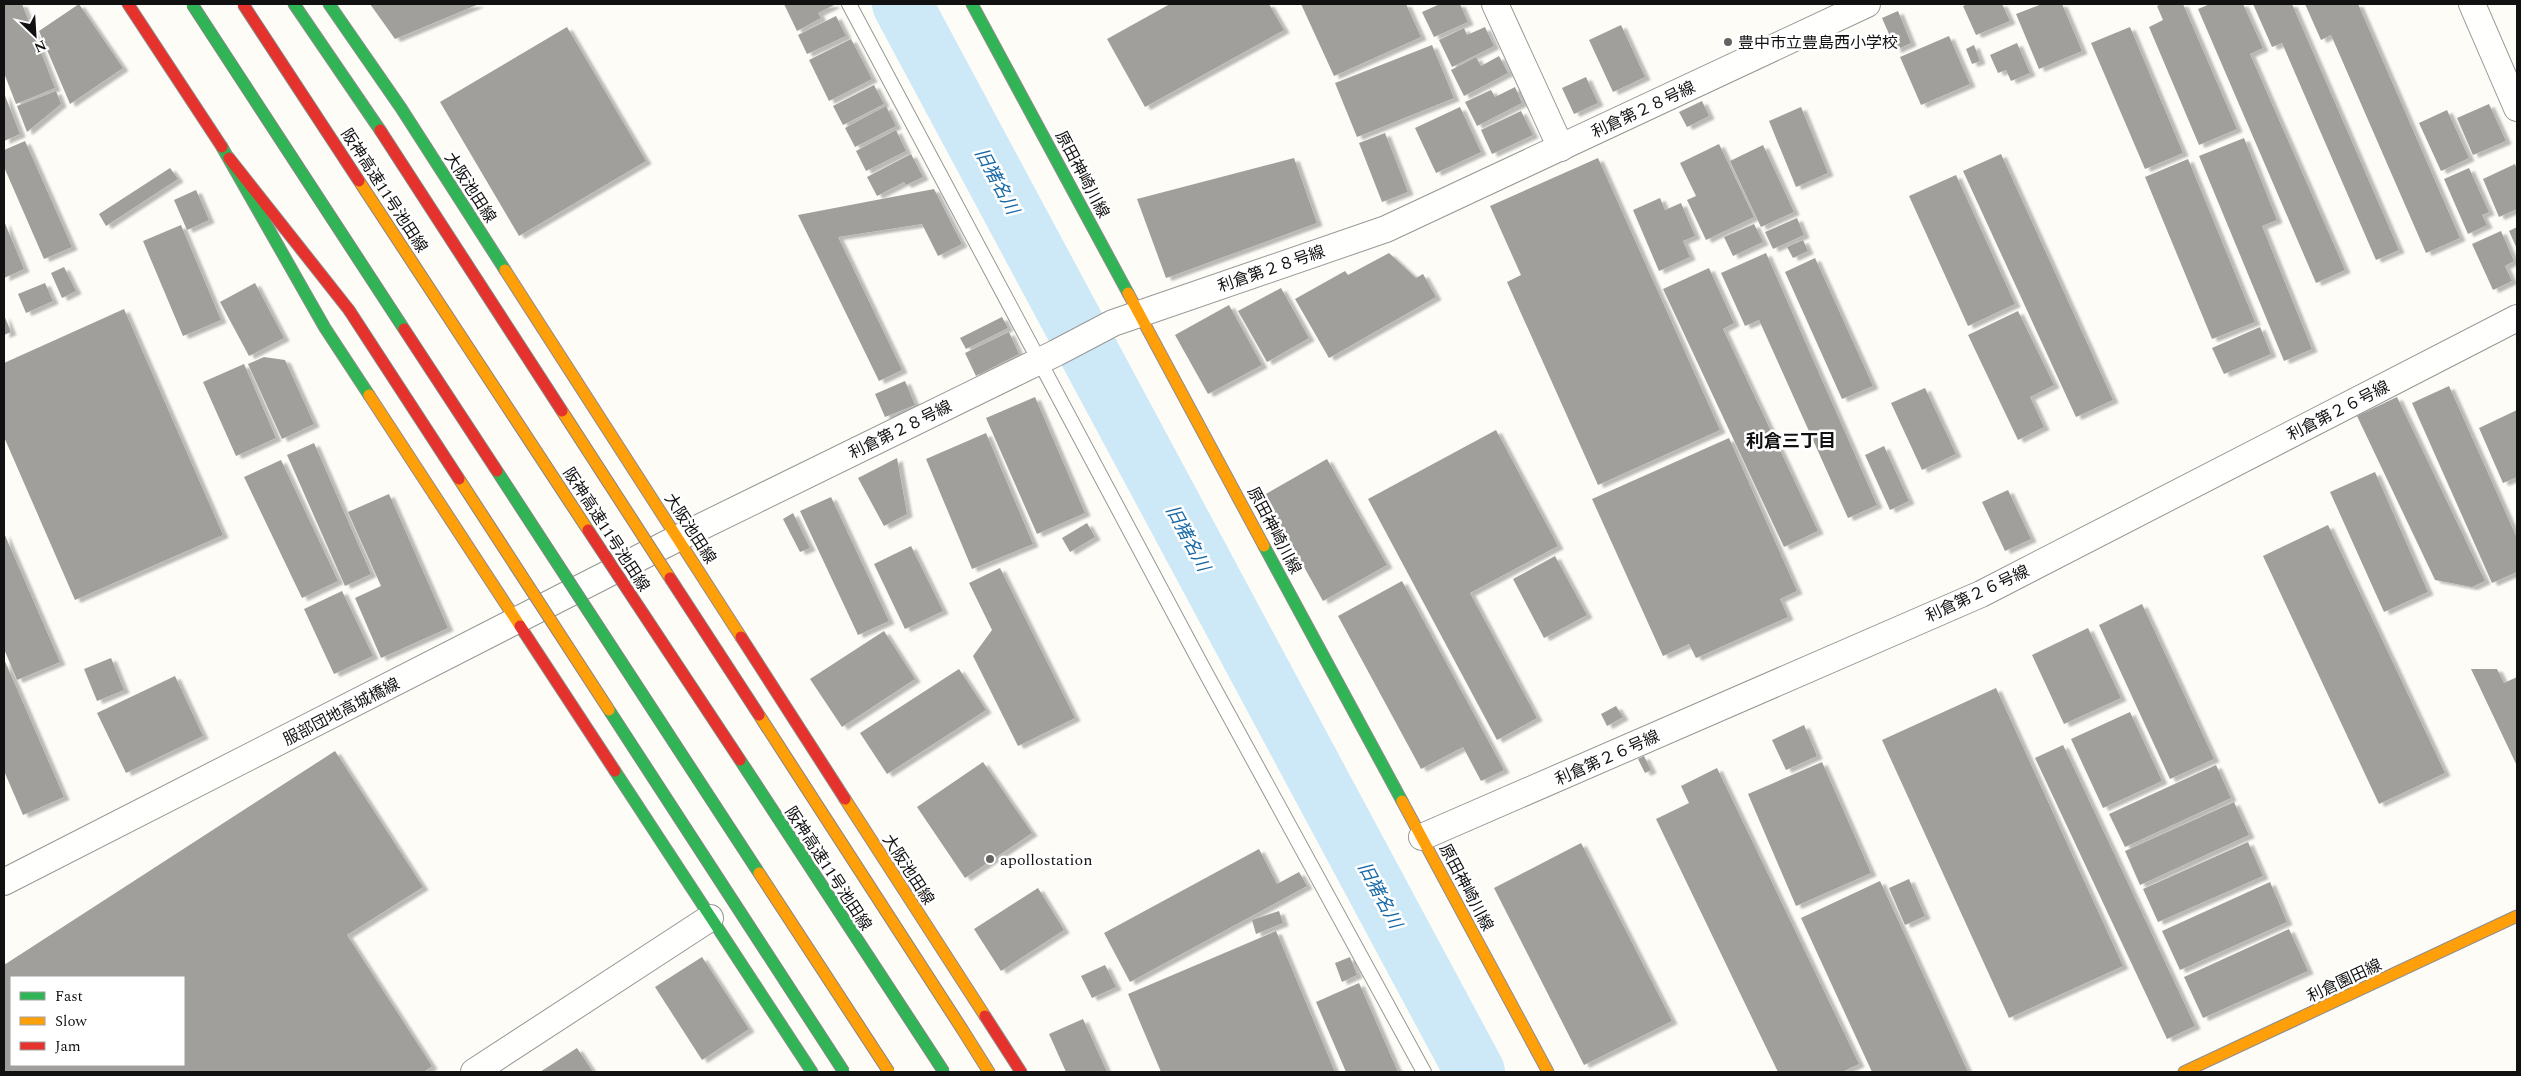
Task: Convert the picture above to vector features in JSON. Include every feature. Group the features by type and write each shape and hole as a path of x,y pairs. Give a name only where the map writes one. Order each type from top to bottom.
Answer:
{"main road":[{"path":"128,4 229,158 325,328 812,1072"},
{"path":"192,4 890,1072"},
{"name":"阪神高速11号池田線","path":"243,4 944,1072"},
{"path":"294,4 380,130 989,1072"},
{"name":"大阪池田線","path":"329,4 401,108 1021,1072"},
{"name":"原田神崎川線","path":"972,4 1548,1072"},
{"path":"229,158 349,310 844,1072"},
{"name":"利倉園田線","path":"2184,1072 2517,916"}],"street":[{"path":"1495,4 1561,148"},
{"name":"利倉第２８号線","path":"678,538 1049,357 1113,323 1386,229 1867,4"},
{"path":"2472,4 2517,108"},
{"name":"利倉第２６号線","path":"1422,837 1981,594 2517,318"},
{"name":"服部団地高城橋線","path":"4,882 678,538"},
{"path":"474,1072 710,918"}],"lane":[{"path":"849,4 1049,357 1202,666 1424,1072"}],"building":[{"path":"4,4 22,4 55,88 16,104 4,73"},
{"path":"79,4 123,68 70,104 39,31"},
{"path":"370,4 479,4 395,39"},
{"path":"784,4 834,5 818,13 821,18 797,31"},
{"path":"1170,4 1269,4 1284,30 1145,107 1107,39"},
{"path":"1301,4 1406,4 1421,37 1334,76"},
{"path":"1440,4 1460,4 1468,22 1434,37 1422,12"},
{"path":"1968,4 2002,4 2010,21 1976,35 1963,6"},
{"path":"2042,4 2062,4 2082,51 2039,69 2016,14"},
{"path":"2162,4 2183,4 2237,129 2199,145 2149,27 2163,20 2157,6"},
{"path":"2210,4 2243,4 2263,48 2250,54 2345,270 2316,283 2198,9"},
{"path":"2253,4 2292,4 2399,250 2376,260 2282,43 2272,47"},
{"path":"2305,4 2358,4 2460,238 2426,253 2331,35 2321,40"},
{"path":"1898,11 1911,43 1896,50 1882,18"},
{"path":"836,16 846,36 807,54 798,35"},
{"path":"1621,25 1645,77 1613,92 1589,40"},
{"path":"567,27 646,161 519,236 440,102"},
{"path":"1485,27 1494,46 1452,67 1439,40 1464,28 1467,35"},
{"path":"2130,27 2183,153 2145,169 2091,43"},
{"path":"1949,36 1970,84 1921,105 1900,57"},
{"path":"851,39 872,79 829,101 809,60"},
{"path":"2017,43 2030,73 2011,81 2006,70 1998,73 1990,55"},
{"path":"1432,45 1454,98 1357,137 1335,83"},
{"path":"1974,45 1980,61 1972,64 1966,49"},
{"path":"1499,56 1508,73 1464,96 1451,70 1476,57 1481,66"},
{"path":"1586,77 1598,103 1574,114 1562,88"},
{"path":"874,85 884,104 843,125 833,106"},
{"path":"1515,87 1522,103 1477,126 1465,102 1491,90 1495,97"},
{"path":"56,91 61,104 27,132 17,106"},
{"path":"4,93 20,134 4,141"},
{"path":"1702,101 1709,116 1687,127 1679,112"},
{"path":"2489,104 2506,141 2473,155 2457,118"},
{"path":"886,106 896,126 855,147 845,128"},
{"path":"1460,107 1481,152 1436,173 1415,128"},
{"path":"1801,107 1828,173 1796,187 1769,121"},
{"path":"2447,110 2469,158 2441,171 2419,123"},
{"path":"1521,111 1533,135 1492,154 1481,130"},
{"path":"896,130 906,151 866,171 856,151"},
{"path":"1385,133 1408,192 1382,202 1359,143"},
{"path":"2244,138 2277,220 2262,226 2312,349 2284,361 2199,156"},
{"path":"25,141 72,247 44,259 4,167 4,150"},
{"path":"1719,144 1754,217 1706,240 1687,200 1696,196 1680,163"},
{"path":"1763,145 1794,212 1761,227 1730,161"},
{"path":"911,154 923,177 906,185 904,182 877,196 867,177"},
{"path":"2001,154 2113,400 2076,417 1963,171"},
{"path":"1294,158 1317,223 1166,278 1137,199"},
{"path":"1598,158 1720,430 1598,485 1507,282 1521,275 1490,206"},
{"path":"2188,159 2255,322 2212,339 2145,177"},
{"path":"2515,164 2517,170 2517,209 2499,217 2483,179"},
{"path":"170,168 178,179 106,226 99,214"},
{"path":"2469,168 2489,212 2482,215 2487,225 2468,234 2444,179"},
{"path":"1956,175 2015,304 1968,326 1909,196"},
{"path":"934,189 962,244 938,256 922,224 838,237 902,370 879,381 798,215"},
{"path":"196,190 209,220 187,230 174,200"},
{"path":"1660,198 1665,210 1681,203 1695,236 1683,241 1690,257 1659,271 1633,210"},
{"path":"1797,218 1804,235 1773,249 1765,232"},
{"path":"4,221 24,269 4,278"},
{"path":"1754,224 1763,242 1733,256 1724,237"},
{"path":"181,225 221,320 183,336 143,241"},
{"path":"2517,227 2517,249 2509,231"},
{"path":"2501,231 2514,261 2505,266 2512,281 2493,290 2472,244"},
{"path":"1803,240 1808,251 1793,258 1787,247"},
{"path":"1389,253 1416,278 1423,274 1436,297 1329,358 1295,299 1345,271 1348,275"},
{"path":"1766,253 1877,505 1848,518 1759,320 1745,326 1721,273"},
{"path":"1815,258 1873,386 1842,399 1785,272"},
{"path":"64,267 76,291 62,298 51,273"},
{"path":"1709,268 1734,323 1723,329 1818,531 1784,547 1663,289"},
{"path":"45,283 53,301 26,313 18,294"},
{"path":"255,283 284,338 249,356 220,302"},
{"path":"1281,288 1309,338 1267,362 1238,311"},
{"path":"1229,305 1262,365 1208,394 1175,335"},
{"path":"124,309 223,535 75,600 4,437 4,363"},
{"path":"2018,311 2054,385 2030,397 2044,427 2018,440 1968,335"},
{"path":"4,315 11,332 4,335"},
{"path":"1002,317 1008,328 966,349 960,338"},
{"path":"2260,327 2271,354 2224,374 2212,348"},
{"path":"1009,332 1019,354 976,376 965,353"},
{"path":"264,357 285,360 314,424 282,439 248,364"},
{"path":"244,364 276,438 236,456 203,382"},
{"path":"905,381 915,405 885,417 875,394"},
{"path":"2449,386 2517,538 2517,572 2492,583 2412,403"},
{"path":"1925,388 1956,454 1922,470 1891,403"},
{"path":"1035,397 1085,513 1037,534 986,418"},
{"path":"2397,397 2485,581 2472,587 2435,580 2357,416"},
{"path":"2517,410 2517,477 2503,483 2479,428"},
{"path":"1496,430 1558,546 1470,593 1537,718 1497,740 1368,499"},
{"path":"986,433 1033,544 972,569 926,459"},
{"path":"1729,438 1797,591 1780,599 1788,617 1696,658 1689,644 1663,656 1592,499"},
{"path":"314,443 371,574 345,586 287,455"},
{"path":"1884,446 1909,501 1890,510 1865,455"},
{"path":"897,458 907,514 884,526 858,478"},
{"path":"1327,459 1387,565 1323,601 1264,495"},
{"path":"281,460 338,581 302,598 244,477"},
{"path":"2375,472 2428,592 2384,612 2330,492"},
{"path":"2008,490 2031,539 2005,551 1982,502"},
{"path":"389,494 448,628 381,658 355,598 381,586 348,512"},
{"path":"831,497 889,621 858,635 800,511"},
{"path":"793,513 810,548 800,552 783,519"},
{"path":"1087,523 1095,537 1070,552 1062,538"},
{"path":"2328,525 2445,773 2379,804 2263,556"},
{"path":"4,533 60,662 17,680 4,649"},
{"path":"911,546 943,611 905,629 874,564"},
{"path":"1555,556 1587,615 1544,638 1513,579"},
{"path":"1000,568 1075,718 1018,746 973,656 992,630 969,583"},
{"path":"1402,581 1504,770 1481,781 1463,747 1421,769 1338,616"},
{"path":"342,591 373,656 334,674 304,609"},
{"path":"2142,604 2214,759 2170,779 2099,625"},
{"path":"2088,628 2121,698 2064,724 2032,655"},
{"path":"884,631 915,679 842,727 810,679"},
{"path":"111,658 124,690 97,701 84,669"},
{"path":"4,659 64,797 23,815 4,771"},
{"path":"959,669 986,710 887,774 860,733"},
{"path":"2471,669 2497,669 2504,683 2517,677 2517,766"},
{"path":"175,676 203,736 126,773 97,713"},
{"path":"1996,688 2123,966 2009,1018 1882,740"},
{"path":"1616,706 1623,717 1607,726 1601,714"},
{"path":"2130,712 2162,781 2103,808 2071,739"},
{"path":"1804,725 1817,756 1786,770 1772,740"},
{"path":"2063,745 2195,1026 2167,1039 2035,758"},
{"path":"335,751 423,887 347,935 432,1066 424,1072 4,1072 4,965"},
{"path":"1644,756 1651,770 1645,773 1638,759"},
{"path":"983,762 1032,833 965,878 917,807"},
{"path":"1822,762 1871,873 1796,906 1748,794"},
{"path":"2216,765 2231,798 2125,847 2109,814"},
{"path":"1717,768 1859,1064 1842,1072 1778,1072 1656,819 1689,803 1681,786"},
{"path":"2234,802 2249,835 2140,885 2125,851"},
{"path":"2248,842 2263,876 2158,922 2143,889"},
{"path":"1581,843 1672,1021 1584,1065 1494,888"},
{"path":"1259,849 1277,884 1299,872 1307,886 1130,982 1104,933"},
{"path":"1909,879 1925,916 1905,925 1889,888"},
{"path":"1880,881 1968,1072 1872,1072 1801,918"},
{"path":"2270,882 2287,922 2180,970 2162,931"},
{"path":"1038,888 1064,930 1001,971 974,929"},
{"path":"1279,911 1283,923 1256,934 1252,920"},
{"path":"2289,929 2308,971 2203,1018 2184,977"},
{"path":"1276,931 1335,1072 1161,1072 1128,994"},
{"path":"702,957 749,1029 702,1060 655,987"},
{"path":"1350,957 1357,975 1342,982 1335,963"},
{"path":"1105,965 1116,987 1092,998 1081,976"},
{"path":"1359,983 1398,1072 1346,1072 1316,1002"},
{"path":"1083,1019 1107,1072 1066,1072 1049,1034"},
{"path":"577,1048 593,1072 540,1072"}],"waterway":[{"name":"旧猪名川","path":"902,4 1475,1072"}],"traffic: fast":[{"path":"192,4 404,329"},
{"path":"294,4 380,130"},
{"path":"329,4 401,108 505,270"},
{"path":"972,4 1128,293"},
{"path":"222,147 325,328 369,395"},
{"path":"497,471 759,873"},
{"path":"1264,546 1402,801"},
{"path":"609,710 844,1072"},
{"path":"740,760 944,1072"},
{"path":"615,771 812,1072"}],"traffic: slow":[{"path":"359,181 588,530"},
{"path":"505,270 741,637"},
{"path":"1128,293 1264,546"},
{"path":"369,395 520,626"},
{"path":"562,411 670,578"},
{"path":"459,479 609,710"},
{"path":"759,715 962,1029"},
{"path":"845,799 985,1016"},
{"path":"1402,801 1548,1072"},
{"path":"759,873 889,1072"},
{"path":"2184,1072 2517,916"},
{"path":"962,1029 989,1072"}],"traffic: jam":[{"path":"128,4 222,147"},
{"path":"243,4 359,181"},
{"path":"380,130 562,411"},
{"path":"229,158 349,310"},
{"path":"349,310 459,479"},
{"path":"404,329 497,471"},
{"path":"588,530 740,760"},
{"path":"670,578 759,715"},
{"path":"520,626 615,771"},
{"path":"741,637 845,799"},
{"path":"985,1016 1021,1072"}],"place":[{"name":"豊中市立豊島西小学校","path":"1728,42"},
{"name":"apollostation","path":"990,859"}],"district":[{"name":"利倉三丁目","path":"1791,441"}]}
